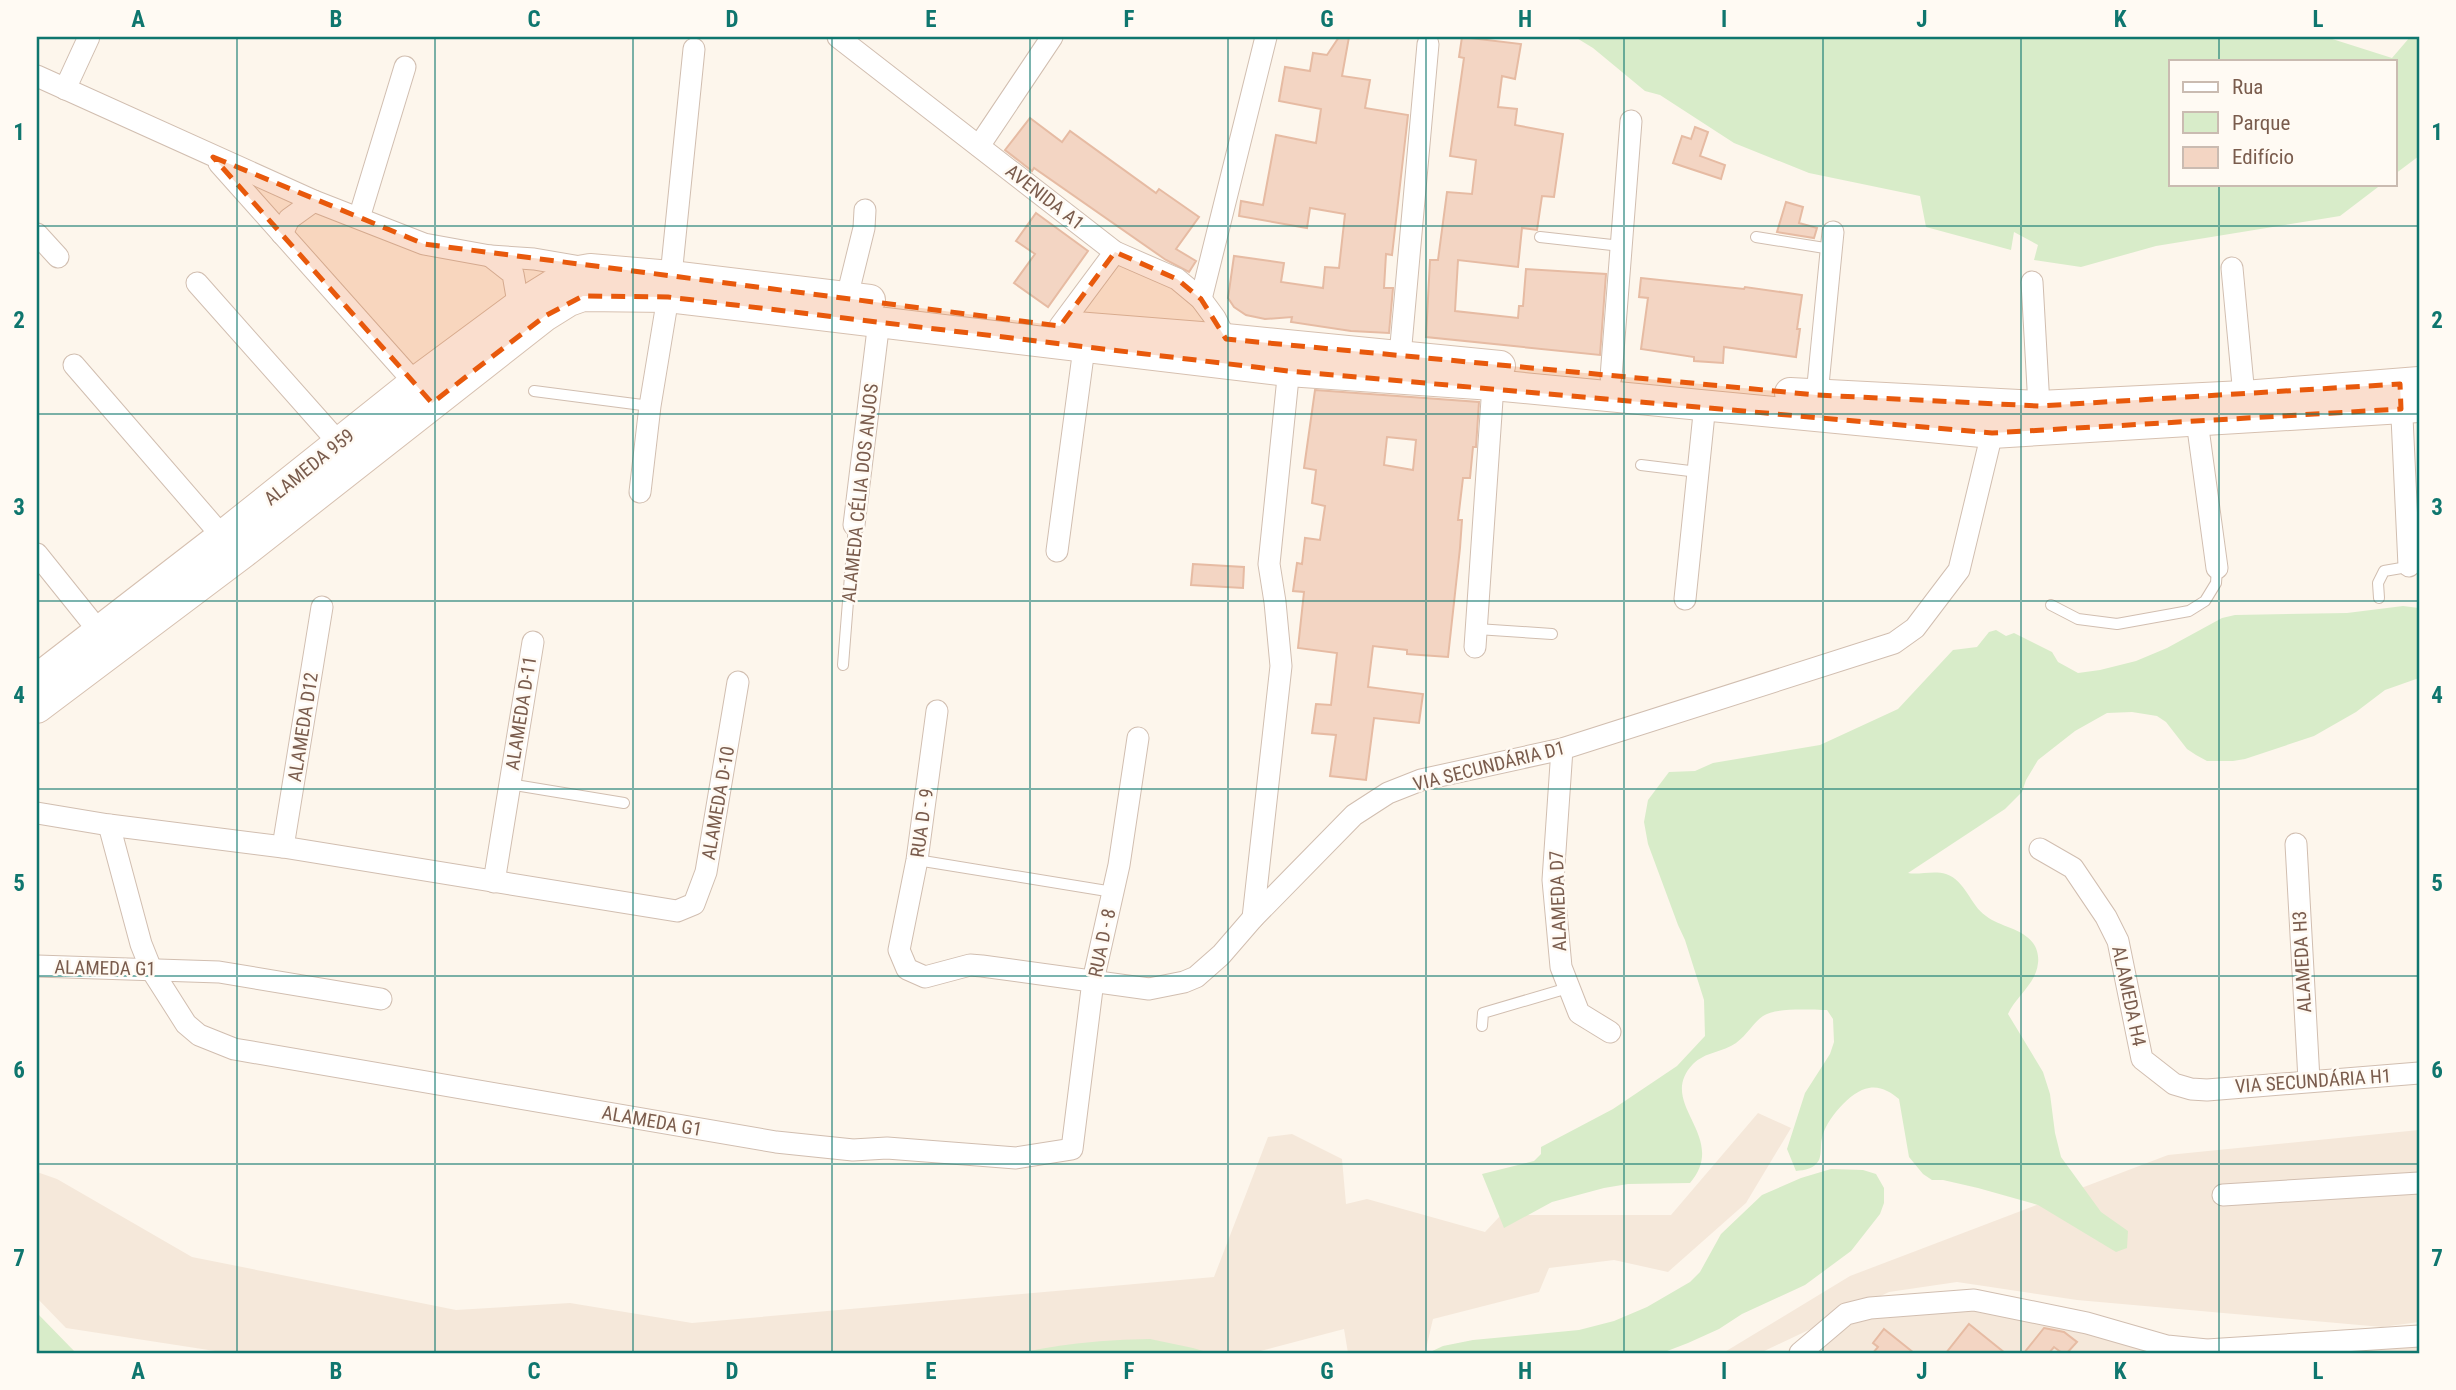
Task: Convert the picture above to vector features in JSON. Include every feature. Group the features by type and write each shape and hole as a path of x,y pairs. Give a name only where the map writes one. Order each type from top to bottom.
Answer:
{"street":[{"path":"65,89 89,37"},
{"name":"AVENIDA A1","path":"838,37 1115,252 1177,279 1201,299 1231,351"},
{"path":"979,146 1052,37"},
{"path":"1201,299 1266,37"},
{"path":"1401,348 1427,44"},
{"path":"640,492 669,286 694,49"},
{"path":"359,218 405,67"},
{"path":"37,75 314,201 424,244 490,256 534,259 669,286 880,321 1084,348 1231,351"},
{"path":"1611,377 1631,121"},
{"path":"213,156 424,393"},
{"path":"282,234 289,219 314,201"},
{"path":"847,297 864,228 865,210"},
{"path":"37,234 58,257"},
{"path":"1817,395 1832,241"},
{"path":"1060,326 1115,252"},
{"path":"490,256 513,274 517,297 514,339"},
{"path":"2232,268 2245,396"},
{"name":"ALAMEDA 959","path":"37,708 243,553 424,393 515,307 573,272 590,269"},
{"path":"2032,282 2039,406"},
{"path":"197,283 339,443"},
{"path":"669,286 847,297 1493,385 1992,433 2197,421 2410,396"},
{"name":"ALAMEDA 959","path":"37,679 339,443 514,339 569,301 583,296 669,286"},
{"name":"ALAMEDA CÉLIA DOS ANJOS","path":"854,525 880,321"},
{"path":"1057,551 1084,348"},
{"path":"1290,358 1401,348 1611,377 1817,395 2039,406 2245,396 2410,396"},
{"path":"1253,918 1280,666 1269,565 1290,358"},
{"path":"74,365 222,536"},
{"path":"1476,638 1493,385"},
{"path":"2410,396 2414,566"},
{"path":"1685,599 1705,404"},
{"path":"2197,421 2217,568"},
{"name":"VIA SECUNDÁRIA D1","path":"902,933 899,950 906,969 925,977 970,965 1149,989 1196,977 1221,955 1353,815 1388,793 1420,780 1562,750 1894,643 1915,628 1959,570 1992,433"},
{"path":"37,554 98,630"},
{"name":"ALAMEDA D12","path":"283,847 322,607"},
{"name":"ALAMEDA D-11","path":"494,881 533,642"},
{"name":"ALAMEDA D-10","path":"494,881 677,911 694,905 706,872 738,682"},
{"name":"RUA D - 9","path":"902,933 917,860 937,711"},
{"name":"RUA D - 8","path":"1072,1149 1093,981 1113,892 1138,738"},
{"name":"ALAMEDA D7","path":"1562,750 1553,880 1560,967 1578,1013 1609,1032"},
{"path":"37,813 283,847 494,881"},
{"name":"ALAMEDA G1","path":"109,825 141,944 151,969 186,1024 200,1035 234,1049 776,1142 853,1150 887,1148 1016,1158 1072,1149"},
{"name":"ALAMEDA H3","path":"2296,844 2309,1080"},
{"name":"ALAMEDA H4","path":"2040,849 2073,868 2106,917 2118,941 2142,1059 2174,1084 2207,1090"},
{"name":"ALAMEDA G1","path":"37,966 219,972 381,999"},
{"name":"VIA SECUNDÁRIA H1","path":"2207,1090 2419,1073"},
{"path":"2223,1195 2419,1183"},
{"path":"1800,1353 1846,1314 1870,1308 1974,1300 2087,1323 2167,1346 2207,1350 2419,1336"}],"lane":[{"path":"1540,237 1621,246"},
{"path":"1756,237 1832,241"},
{"path":"534,391 650,406"},
{"path":"1641,465 1698,472"},
{"name":"ALAMEDA CÉLIA DOS ANJOS","path":"843,665 854,525"},
{"path":"2379,598 2378,583 2384,571 2414,566"},
{"path":"2051,605 2078,619 2117,624 2189,611 2205,601 2216,583 2217,568"},
{"path":"1476,638 1552,634"},
{"name":"ALAMEDA D-11","path":"509,784 624,803"},
{"path":"917,860 1113,892"},
{"path":"1482,1026 1483,1013 1568,988"}],"highlighted area":[{"path":"213,157 424,244 1060,326 1115,252 1177,279 1201,299 1226,339 1817,395 2039,406 2400,384 2401,409 1992,433 1288,371 668,297 583,296 545,316 432,403"}],"shaded area":[{"path":"1758,1113 1791,1128 1746,1203 1668,1272 1614,1260 1549,1268 1539,1292 1433,1319 1425,1353 1348,1353 1344,1329 1253,1353 228,1353 66,1328 37,1298 37,1172 57,1179 192,1257 456,1310 570,1303 692,1323 1214,1277 1268,1137 1292,1134 1342,1159 1346,1204 1367,1199 1485,1232 1501,1215 1671,1215"},
{"path":"2419,1130 2419,1322 2382,1327 2077,1300 1957,1282 1889,1292 1760,1353 1723,1353 1850,1276 2168,1155"},
{"path":"1975,1303 2174,1345 2419,1337 2419,1353 1808,1353 1845,1322"}],"green space":[{"path":"1575,37 2326,37 2392,58 2410,37 2419,37 2419,156 2396,173 2396,60 2169,60 2169,186 2379,186 2340,216 2156,246 2081,267 2034,260 2038,245 2014,232 2011,250 1926,227 1920,196 1809,173 1734,143 1660,95 1645,91 1593,48"},
{"path":"2403,606 2419,608 2419,678 2385,690 2356,712 2314,736 2245,759 2207,761 2187,749 2166,722 2157,716 2132,712 2107,713 2075,731 2038,760 2022,792 2005,809 1908,873 1941,873 1953,877 1986,916 2023,934 2037,950 2034,977 2008,1014 2043,1072 2050,1094 2061,1157 2101,1212 2128,1231 2127,1248 2116,1252 2038,1205 1978,1188 1932,1180 1923,1174 1909,1157 1899,1099 1881,1089 1862,1090 1847,1100 1833,1115 1824,1131 1817,1163 1796,1171 1787,1149 1805,1093 1830,1054 1834,1042 1833,1019 1827,1010 1769,1013 1759,1019 1736,1043 1693,1064 1684,1079 1682,1093 1699,1135 1702,1150 1700,1166 1690,1183 1628,1184 1604,1188 1552,1202 1504,1228 1482,1174 1534,1161 1541,1154 1541,1147 1613,1109 1677,1066 1705,1036 1704,1000 1685,940 1648,844 1644,822 1648,800 1669,772 1695,771 1713,763 1820,745 1898,709 1953,650 1977,647 1989,632 1996,630 2006,636 2014,633 2052,652 2058,662 2078,673 2136,661 2167,648 2222,618 2235,615 2347,613"},
{"path":"1831,1169 1863,1170 1876,1174 1884,1188 1884,1203 1880,1214 1851,1251 1805,1285 1742,1314 1719,1329 1662,1353 1428,1353 1443,1346 1473,1340 1579,1330 1614,1321 1647,1307 1690,1282 1700,1272 1721,1234 1762,1195 1801,1178"},
{"path":"37,1313 76,1353 37,1353"},
{"path":"1150,1339 1210,1353 1020,1353 1085,1343"}],"building":[{"path":"1339,37 1349,37 1342,76 1370,80 1365,108 1408,115 1392,255 1386,254 1384,288 1393,288 1389,333 1351,331 1291,322 1292,317 1265,319 1246,315 1234,307 1228,298 1234,256 1284,263 1281,282 1323,288 1325,267 1339,268 1345,214 1310,208 1307,228 1239,216 1241,201 1263,205 1276,135 1316,143 1321,109 1279,101 1285,67 1310,71 1313,53 1327,55"},
{"path":"1462,37 1521,44 1515,79 1502,76 1498,107 1517,109 1515,125 1563,134 1554,197 1542,196 1537,230 1522,228 1518,267 1458,260 1455,311 1518,318 1519,306 1523,306 1526,269 1606,274 1600,355 1426,337 1430,260 1438,260 1447,192 1472,194 1476,160 1450,156 1464,58 1459,57"},
{"path":"1030,118 1062,142 1070,131 1156,193 1159,189 1199,217 1176,249 1196,261 1189,272 1166,260 1034,168 1032,171 1005,150"},
{"path":"1695,127 1708,132 1700,156 1725,165 1721,179 1673,163 1682,136 1691,139"},
{"path":"1786,202 1803,207 1799,223 1817,228 1814,238 1777,232"},
{"path":"1036,213 1088,251 1048,307 1014,283 1035,254 1016,241"},
{"path":"1641,278 1802,295 1796,357 1724,347 1723,363 1694,361 1694,357 1641,349 1648,298 1639,297"},
{"path":"1315,390 1479,402 1476,447 1473,447 1470,478 1463,478 1458,520 1462,520 1460,548 1448,657 1407,654 1407,650 1373,646 1368,687 1423,694 1419,723 1374,718 1366,780 1330,776 1336,735 1312,733 1316,704 1331,705 1337,653 1298,648 1304,592 1293,591 1297,563 1302,564 1305,538 1320,540 1325,506 1312,503 1316,470 1304,468","holes":["1387,437 1416,440 1413,470 1384,465"]},
{"path":"1193,564 1244,567 1243,588 1191,585"},
{"path":"1969,1324 2005,1353 1946,1353"},
{"path":"2044,1328 2064,1332 2077,1342 2067,1353 2054,1347 2049,1353 2024,1353"},
{"path":"1884,1329 1914,1353 1873,1353 1878,1347 1873,1343"}]}
